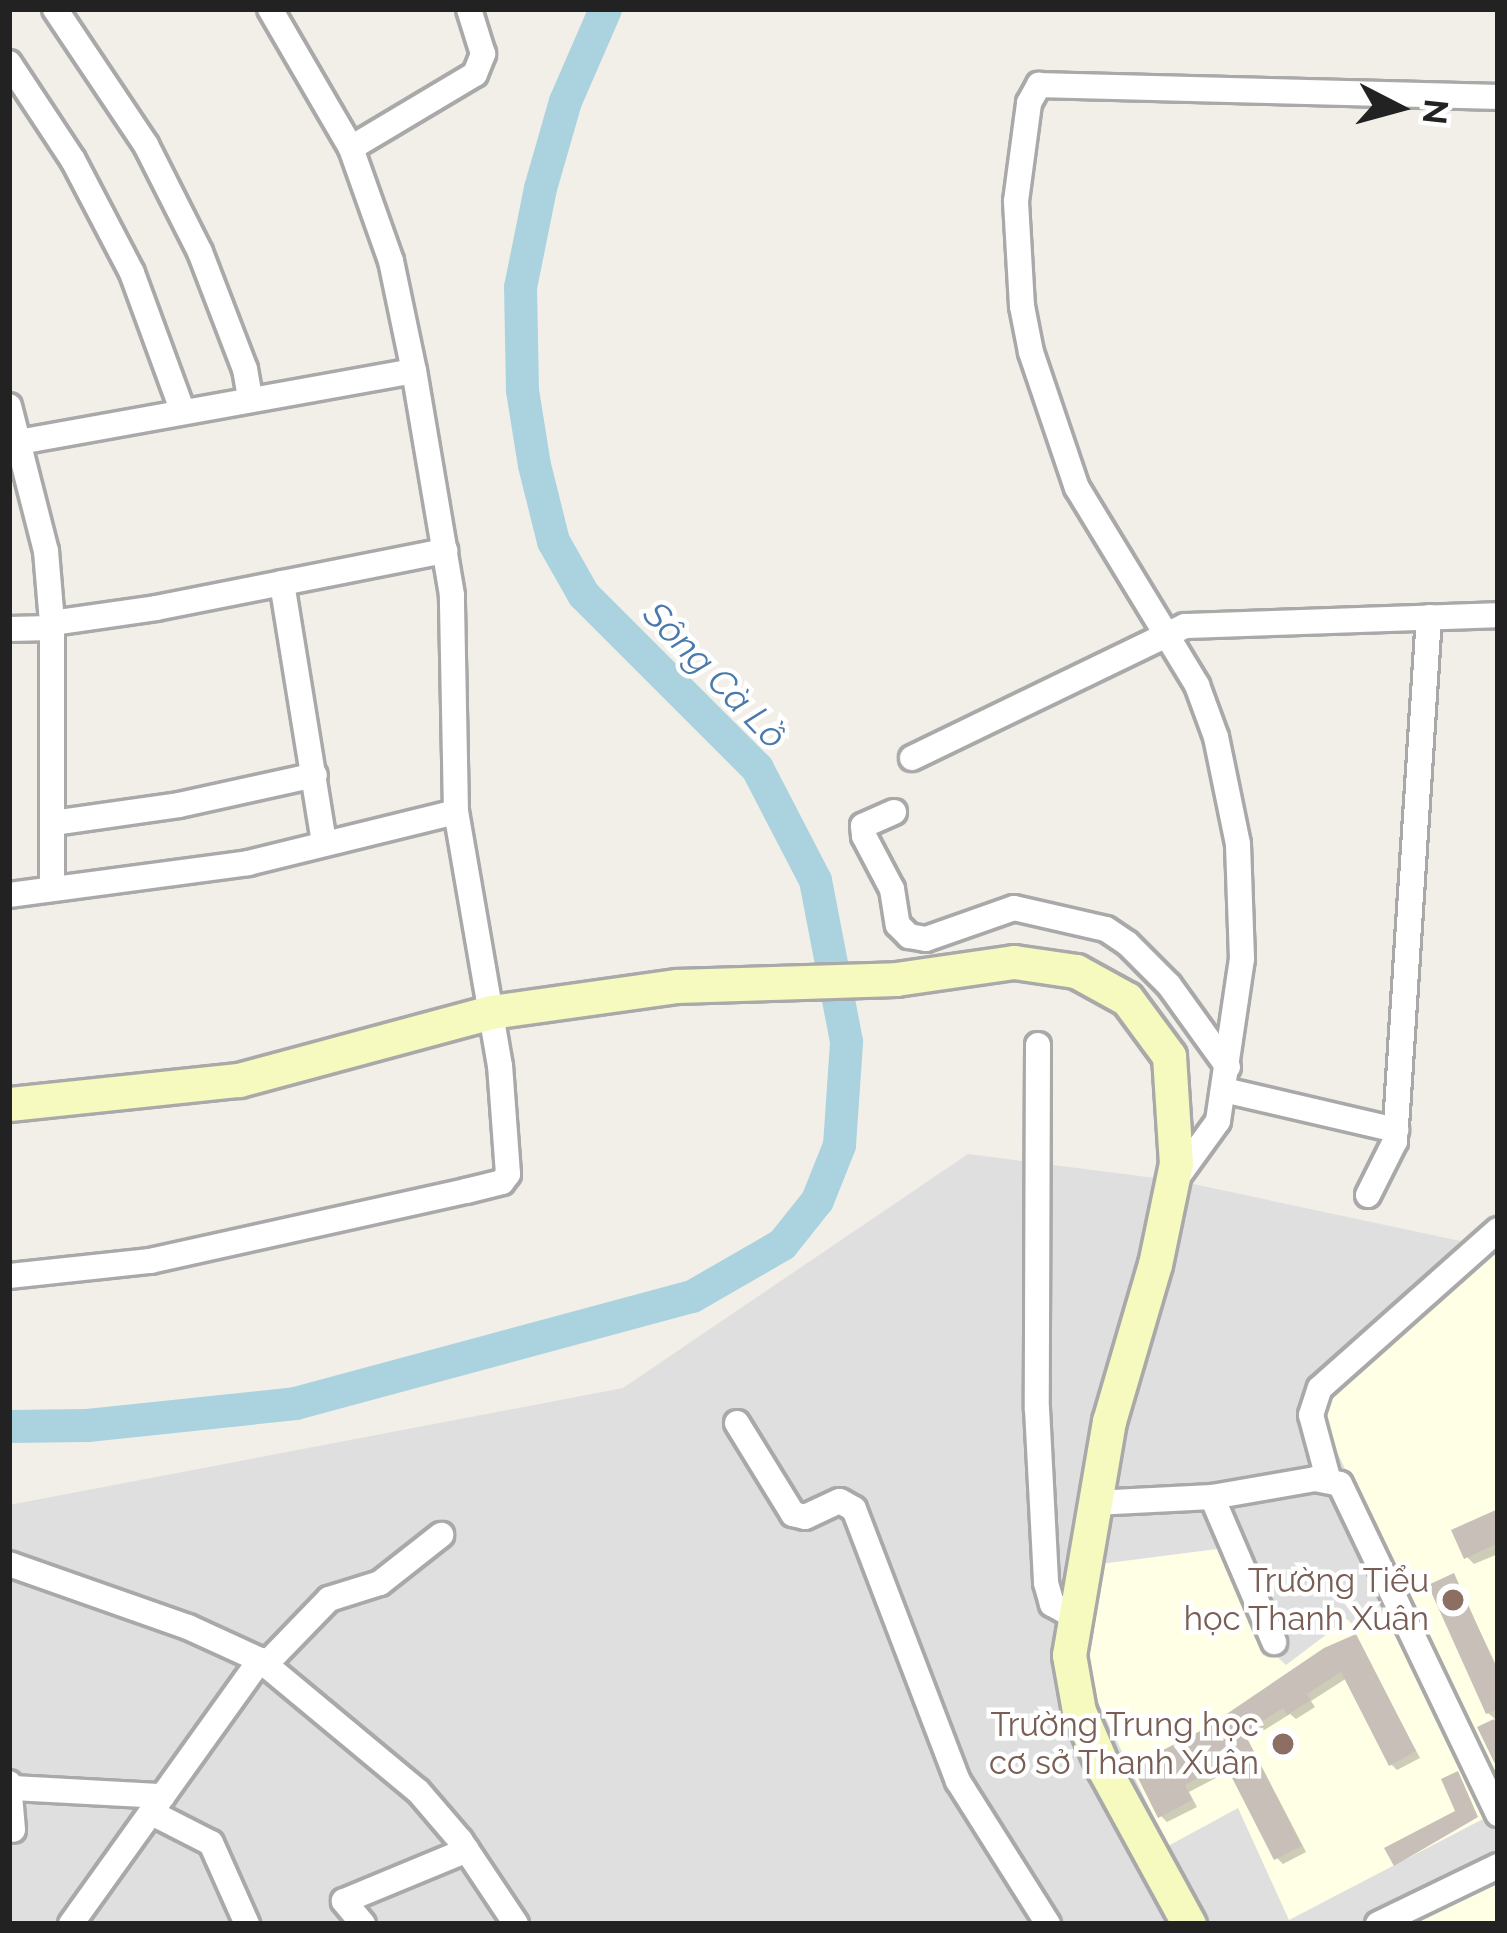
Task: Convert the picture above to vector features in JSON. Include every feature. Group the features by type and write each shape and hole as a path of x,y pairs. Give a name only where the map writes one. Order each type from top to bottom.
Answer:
{"street":[{"path":"55,9 146,145 168,188 208,271 245,369 250,398"},
{"path":"9,1276 150,1261 502,1182 508,1174 509,1146 491,1012 456,812 452,596 414,371 391,262 351,148 270,9"},
{"path":"351,148 475,74 483,54 469,9"},
{"path":"9,63 73,160 132,273 183,412"},
{"path":"1172,1186 1218,1121 1242,959 1238,844 1216,737 1197,685 1076,488 1031,352 1022,306 1016,201 1029,103 1039,86 1498,97"},
{"path":"20,442 414,371"},
{"path":"9,406 46,551 52,625 52,888"},
{"path":"9,629 52,625 445,551"},
{"path":"282,583 324,843"},
{"path":"912,758 1207,621 1498,616"},
{"path":"1368,1195 1396,1130 1429,617"},
{"path":"53,823 179,805 315,775"},
{"path":"9,895 248,863 456,812"},
{"path":"894,812 863,826 864,836 892,889 898,925 910,936 926,939 1015,908 1106,929 1169,985 1226,1079 1396,1130"},
{"path":"9,1104 239,1080 491,1012 677,986 896,979 1014,962 1052,965 1097,979 1127,999 1169,1056 1177,1111 1172,1186 1094,1503 1070,1655 1079,1712 1104,1769 1190,1924"},
{"path":"1038,1045 1037,1409 1045,1567 1052,1604 1075,1617"},
{"path":"1328,1478 1310,1404 1320,1388 1498,1230"},
{"path":"736,1423 793,1514 806,1517 840,1501 854,1509 958,1781 1048,1924"},
{"path":"1094,1503 1212,1497 1328,1478 1340,1484 1498,1814"},
{"path":"1212,1497 1274,1642"},
{"path":"81,1919 157,1805 263,1662 329,1599 380,1583 441,1535"},
{"path":"9,1564 188,1627 263,1662 418,1792 467,1850 516,1924"},
{"path":"13,1830 11,1785 157,1805 211,1844 243,1916 216,1924"},
{"path":"362,1924 344,1901 467,1850"},
{"path":"1378,1924 1498,1866"}],"shaded area":[{"path":"968,1154 1179,1181 1498,1249 1498,1924 9,1924 9,1505 623,1388"},
{"name":"Trường Tiểu học Thanh Xuân","path":"1498,1243 1498,1789 1317,1410"},
{"name":"Trường Trung học cơ sở Thanh Xuân","path":"1225,1548 1265,1646 1286,1665 1347,1619 1357,1629 1386,1611 1483,1819 1289,1920 1238,1808 1168,1846 1087,1680 1088,1616 1100,1564"},
{"path":"1498,1877 1498,1924 1402,1924"}],"building":[{"path":"1498,1509 1498,1543 1464,1559 1451,1530"},
{"path":"1454,1573 1498,1672 1498,1709 1486,1714 1428,1585"},
{"path":"1356,1634 1416,1751 1389,1766 1341,1672 1307,1694 1311,1700 1287,1715 1283,1708 1244,1733 1302,1846 1274,1860 1225,1764 1185,1785 1192,1800 1158,1818 1132,1766 1206,1728 1324,1648"},
{"path":"1494,1719 1498,1727 1498,1770 1477,1727"},
{"path":"1458,1771 1478,1817 1394,1866 1384,1848 1455,1811 1441,1779"}],"waterway":[{"name":"Sông Cà Lồ","path":"9,1426 87,1425 295,1403 692,1296 782,1244 817,1200 839,1145 846,1041 815,880 757,768 583,594 553,541 534,465 522,390 520,287 540,188 565,101 605,9"}],"place":[{"name":"Trường Tiểu học Thanh Xuân","path":"1453,1600"},
{"name":"Trường Trung học cơ sở Thanh Xuân","path":"1283,1744"}]}
